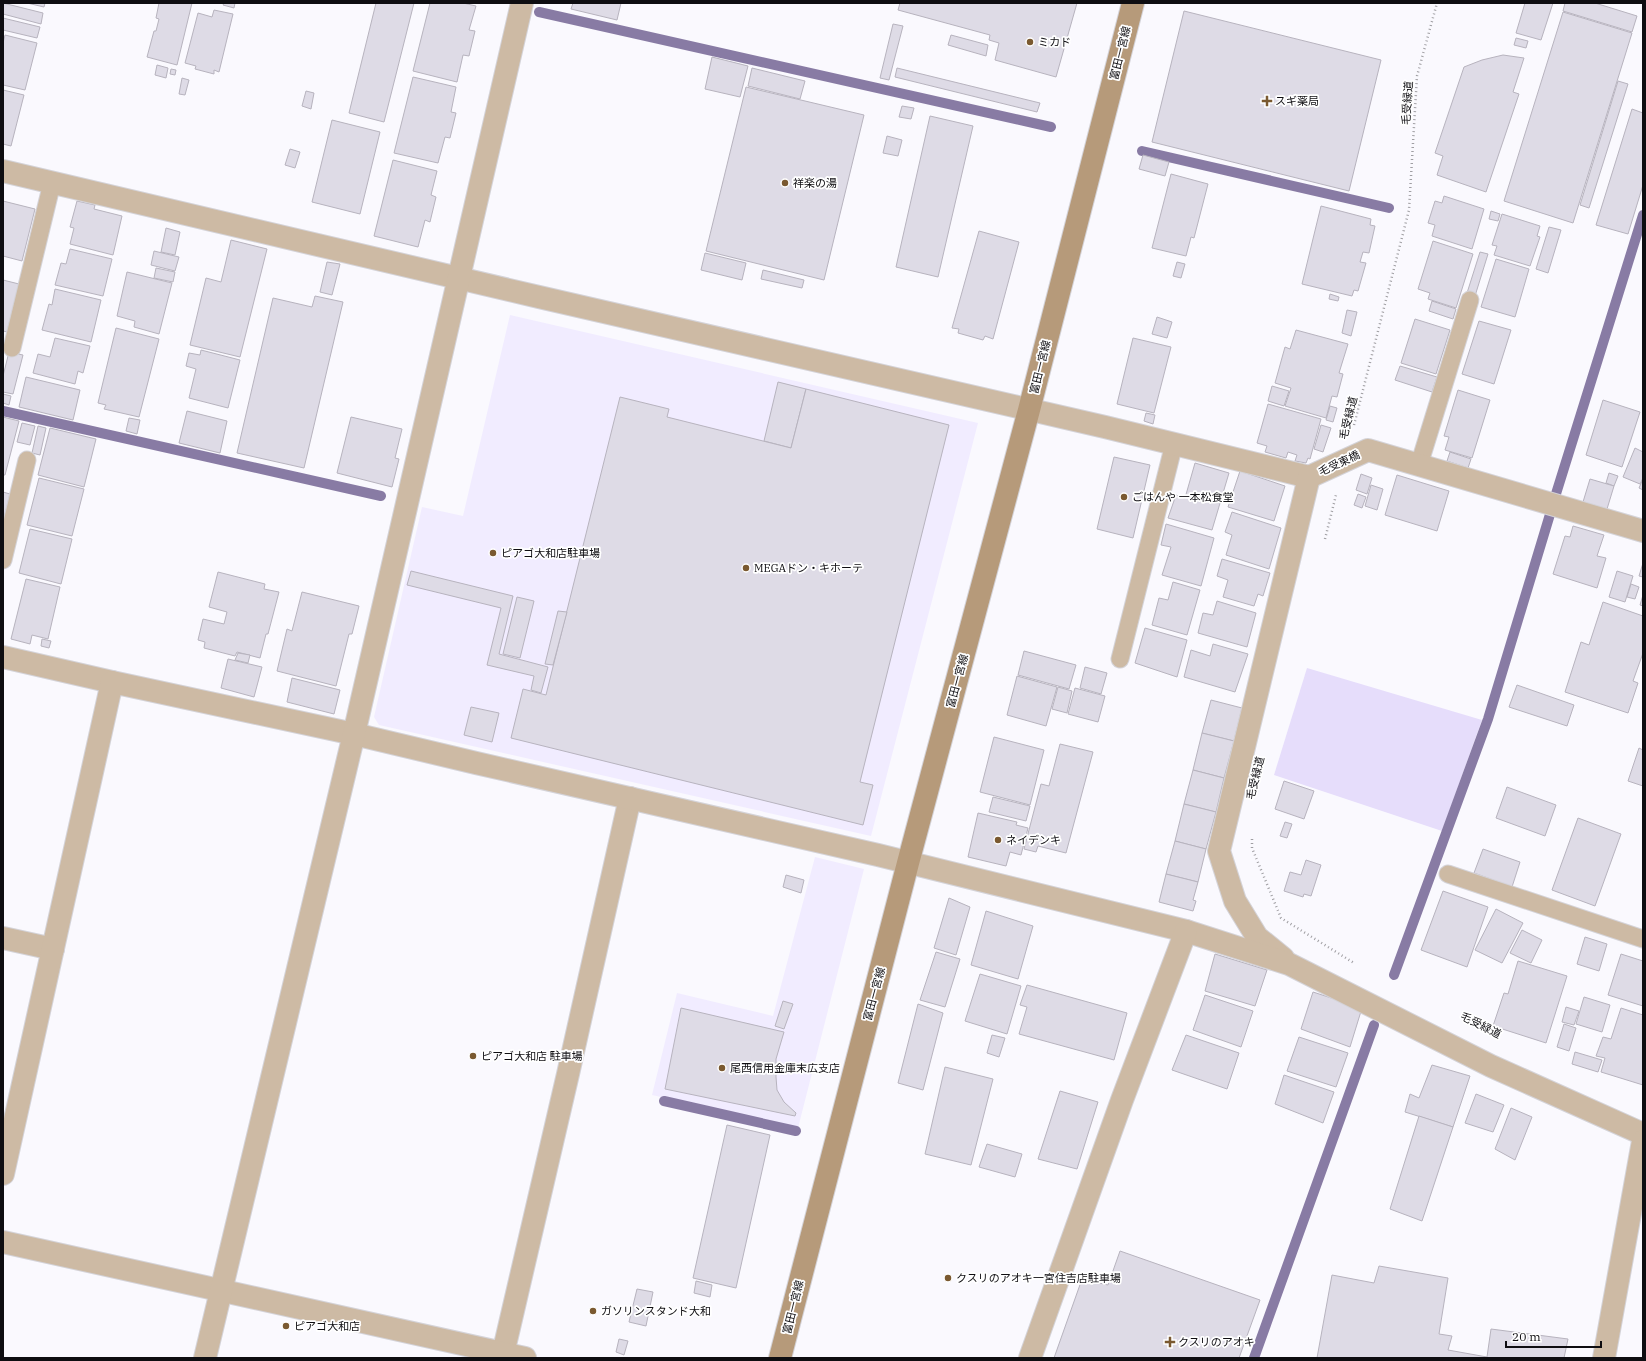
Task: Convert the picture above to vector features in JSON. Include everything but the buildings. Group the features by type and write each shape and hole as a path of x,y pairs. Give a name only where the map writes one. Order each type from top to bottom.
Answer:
{"main road":[{"name":"富田一宮線","path":"780,1358 908,863 1029,410 1133,3"}],"street":[{"path":"205,1358 354,734 522,3"},
{"path":"3,171 1029,410 1309,477 1219,851 1234,901 1257,937 1289,964"},
{"name":"毛受東橋","path":"1309,477 1368,450 1419,465"},
{"path":"1419,465 1643,531"},
{"path":"3,657 354,734 908,863 1186,931 1289,964 1491,1066 1643,1134"},
{"path":"3,1174 112,682"},
{"path":"503,1355 630,798"},
{"path":"1030,1358 1122,1100 1186,931"},
{"path":"3,938 53,949"},
{"path":"1604,1358 1643,1141"},
{"path":"3,1242 221,1290 503,1355 526,1358"}],"lane":[{"path":"12,348 52,182"},
{"path":"1419,465 1470,300"},
{"path":"1120,659 1174,444"},
{"path":"3,560 27,460"},
{"path":"1448,874 1643,939"}],"path":[{"name":"毛受緑道","path":"1324,544 1409,210 1417,76 1437,3"},
{"path":"1252,834 1252,848 1281,918 1360,967"}],"shaded area":[{"path":"510,315 978,423 871,836 379,725 374,717 422,507 463,516"},
{"path":"1307,668 1482,720 1442,831 1274,775"},
{"path":"815,857 864,869 798,1128 652,1095 677,993 773,1016"}],"waterway":[{"path":"539,12 1051,127"},
{"path":"1142,151 1389,208"},
{"path":"1555,497 1643,215"},
{"path":"3,411 381,496"},
{"path":"1394,975 1488,719 1551,511"},
{"path":"1254,1358 1374,1025"},
{"path":"664,1101 796,1131"}],"place":[{"name":"ミカド","path":"1030,42"},
{"name":"スギ薬局","path":"1267,101"},
{"name":"祥楽の湯","path":"785,183"},
{"name":"ごはんや 一本松食堂","path":"1124,497"},
{"name":"ピアゴ大和店駐車場","path":"493,553"},
{"name":"MEGAドン・キホーテ","path":"746,568"},
{"name":"ネイデンキ","path":"998,840"},
{"name":"ピアゴ大和店 駐車場","path":"473,1056"},
{"name":"尾西信用金庫末広支店","path":"722,1068"},
{"name":"クスリのアオキ一宮住吉店駐車場","path":"948,1278"},
{"name":"ガソリンスタンド大和","path":"593,1311"},
{"name":"ピアゴ大和店","path":"286,1326"},
{"name":"クスリのアオキ","path":"1170,1342"}]}
